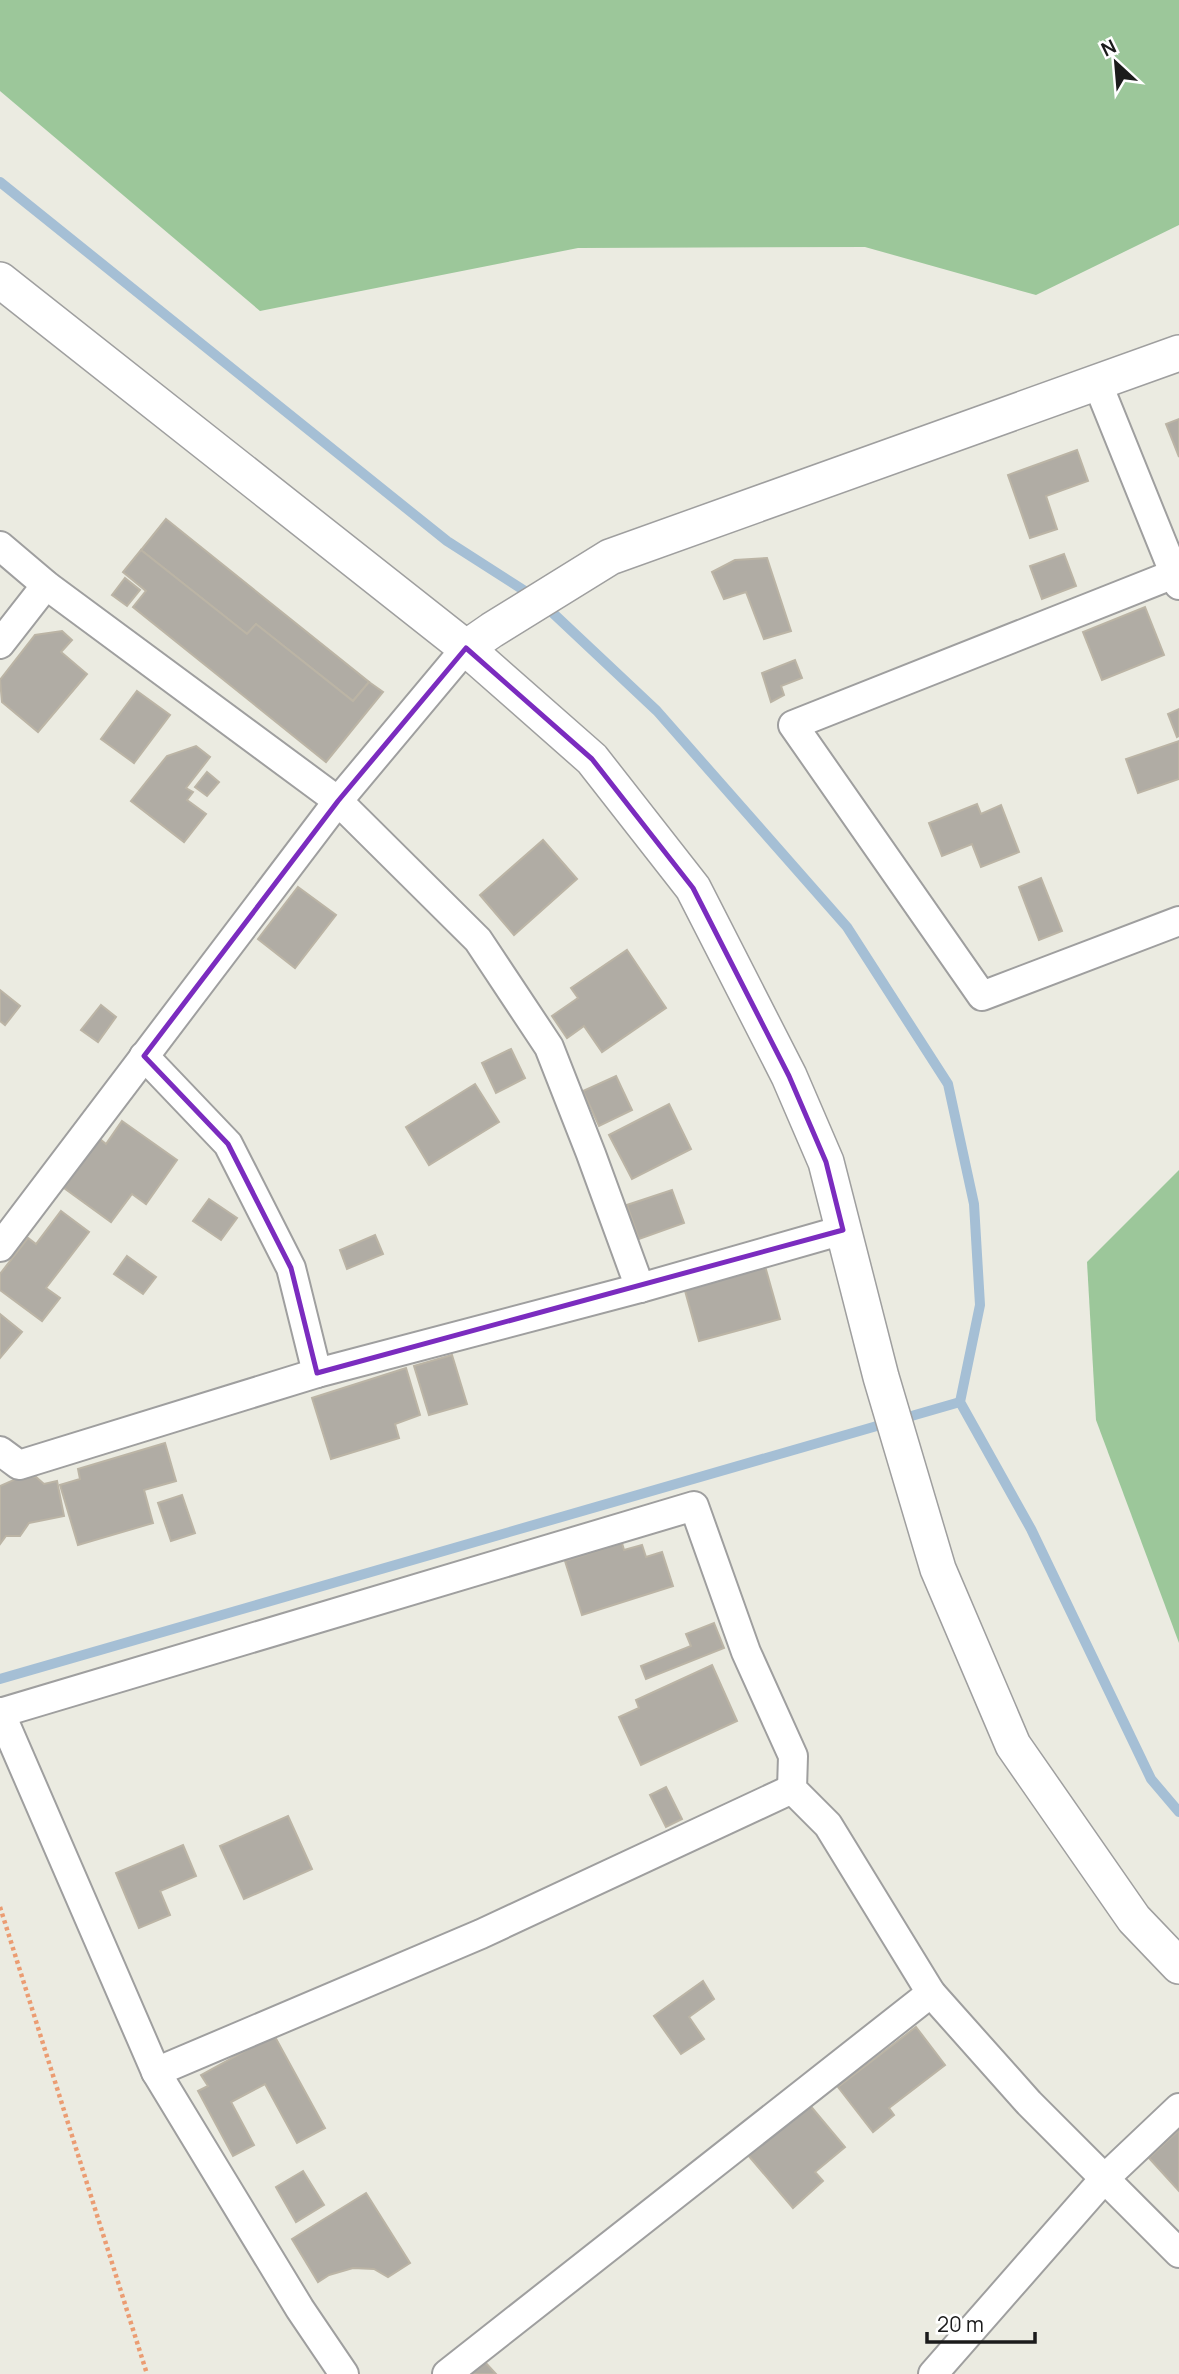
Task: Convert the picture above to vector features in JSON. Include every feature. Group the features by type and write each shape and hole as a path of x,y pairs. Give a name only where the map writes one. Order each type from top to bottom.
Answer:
{"street":[{"path":"0,281 479,639 593,759 693,888 789,1076 826,1162 881,1377 938,1569 1013,1745 1134,1919 1179,1966"},
{"path":"0,1247 338,801 479,639 610,557 1179,353"},
{"path":"1097,382 1178,577 793,725 982,996 1179,920"},
{"path":"0,546 46,585 338,801 478,940 549,1047 592,1154 640,1288"},
{"path":"0,644 46,585"},
{"path":"144,1056 228,1144 291,1268 317,1373"},
{"path":"0,1451 19,1465 317,1373 640,1288 843,1230"},
{"path":"344,2374 300,2309 156,2072 0,1712 694,1506 746,1652 793,1756 792,1789 828,1825 930,1993 1029,2103 1179,2253"},
{"path":"156,2072 481,1934 792,1789"},
{"path":"447,2374 930,1993"},
{"path":"933,2374 1104,2179 1179,2108"}],"path":[{"path":"0,1907 147,2374"}],"highlighted area":[{"path":"466,648 592,759 693,888 789,1076 826,1162 843,1230 317,1373 291,1268 228,1144 144,1056 338,801"}],"green space":[{"path":"0,0 1179,0 1179,225 1036,295 865,247 578,248 260,311 0,91"},
{"path":"1179,1170 1179,1643 1096,1420 1087,1262"}],"building":[{"path":"1179,419 1179,457 1166,424"},
{"path":"1077,450 1088,481 1046,496 1057,529 1030,538 1008,475"},
{"path":"166,519 369,682 353,701 256,624 247,634 141,550"},
{"path":"141,550 247,634 256,624 353,701 369,682 383,692 326,762 133,607 146,591 123,572"},
{"path":"1064,554 1076,586 1042,599 1030,566"},
{"path":"767,558 791,631 764,639 746,592 724,599 712,572 735,560"},
{"path":"125,578 140,590 127,606 112,595"},
{"path":"1145,607 1164,655 1102,680 1083,632"},
{"path":"62,631 72,640 61,652 87,674 38,732 2,702 0,680 35,635"},
{"path":"795,660 802,678 781,686 784,695 771,702 762,673"},
{"path":"137,691 170,715 134,763 101,739"},
{"path":"1179,709 1179,736 1177,737 1168,714"},
{"path":"1179,741 1179,779 1138,793 1126,759"},
{"path":"196,746 210,757 186,788 193,792 187,800 206,814 184,842 131,801 167,756"},
{"path":"207,772 219,782 207,796 195,787"},
{"path":"977,804 981,814 1001,805 1019,852 981,867 972,844 942,856 929,823"},
{"path":"543,840 577,879 514,935 480,895"},
{"path":"1041,878 1062,931 1039,940 1019,887"},
{"path":"298,887 336,915 295,968 258,939"},
{"path":"627,950 666,1008 602,1052 584,1026 567,1038 552,1016 578,998 571,988"},
{"path":"0,990 20,1006 5,1025 0,1021"},
{"path":"101,1005 116,1017 98,1042 81,1030"},
{"path":"511,1049 525,1078 496,1093 482,1063"},
{"path":"616,1076 632,1110 599,1126 583,1091"},
{"path":"475,1084 499,1122 429,1165 406,1127"},
{"path":"669,1104 691,1149 632,1179 609,1135"},
{"path":"122,1121 177,1160 146,1204 132,1194 111,1222 64,1188 82,1163 78,1160 95,1135 106,1144"},
{"path":"672,1190 684,1223 639,1239 627,1205"},
{"path":"209,1199 237,1218 221,1240 193,1221"},
{"path":"61,1211 89,1232 46,1288 60,1298 42,1321 0,1290 0,1274 28,1238 36,1244"},
{"path":"375,1235 383,1254 347,1269 340,1250"},
{"path":"127,1256 156,1277 143,1294 114,1274"},
{"path":"763,1259 780,1319 699,1341 682,1280"},
{"path":"0,1314 22,1332 0,1358"},
{"path":"452,1355 467,1404 429,1415 414,1366"},
{"path":"406,1368 420,1415 395,1424 399,1438 331,1459 312,1398"},
{"path":"165,1443 176,1481 144,1490 153,1523 78,1545 60,1485 80,1479 78,1469"},
{"path":"25,1475 36,1477 44,1484 57,1481 64,1516 29,1523 20,1536 6,1536 0,1544 0,1486"},
{"path":"182,1495 195,1533 171,1541 158,1503"},
{"path":"622,1543 624,1550 642,1545 646,1557 662,1552 673,1586 582,1615 565,1561"},
{"path":"714,1623 724,1648 646,1679 641,1666 691,1646 686,1634"},
{"path":"712,1665 737,1721 641,1765 619,1717 639,1708 636,1700"},
{"path":"666,1787 682,1819 666,1827 650,1795"},
{"path":"288,1816 312,1869 244,1899 220,1846"},
{"path":"183,1845 196,1876 160,1891 170,1915 139,1928 116,1873"},
{"path":"703,1981 714,1999 689,2017 704,2039 681,2054 654,2016"},
{"path":"916,2027 945,2065 889,2108 894,2115 873,2132 838,2087"},
{"path":"274,2035 325,2128 297,2143 265,2084 231,2102 254,2145 233,2156 198,2091 208,2086 201,2075"},
{"path":"808,2103 845,2147 815,2172 823,2181 793,2208 748,2155"},
{"path":"1179,2130 1179,2191 1149,2158"},
{"path":"303,2171 324,2205 296,2222 276,2187"},
{"path":"366,2193 410,2263 388,2277 374,2269 353,2268 329,2275 318,2282 292,2239"},
{"path":"483,2360 496,2374 468,2374"}],"waterway":[{"path":"0,182 447,541 539,600 657,711 847,927 948,1084 974,1204 980,1305 960,1402 1031,1529 1151,1779 1179,1812"},
{"path":"0,1679 960,1402"}]}
